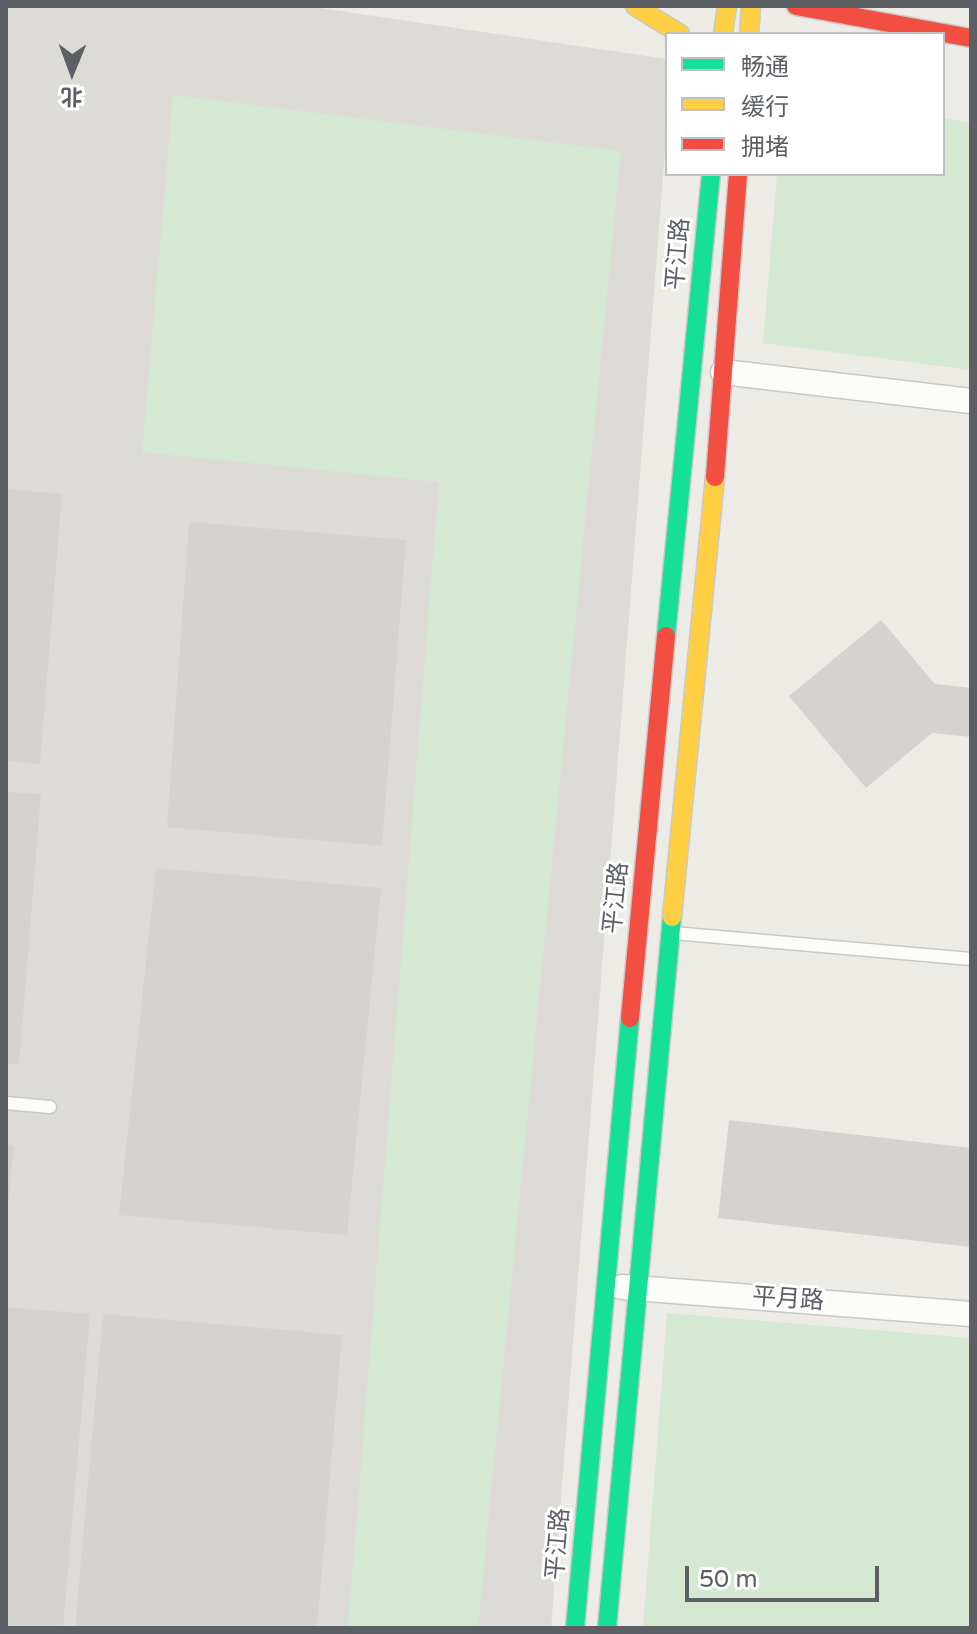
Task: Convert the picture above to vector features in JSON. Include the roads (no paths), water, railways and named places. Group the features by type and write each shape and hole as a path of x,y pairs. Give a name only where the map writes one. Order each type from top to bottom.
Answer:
{"street":[{"path":"635,6 677,32"},
{"path":"723,32 727,6"},
{"path":"749,32 751,6"},
{"path":"796,6 930,32"},
{"path":"945,35 971,40"},
{"path":"945,44 971,40"},
{"name":"平江路","path":"575,1628 630,1013 711,176"},
{"path":"607,1628 715,473 738,176"},
{"path":"723,372 971,401"},
{"name":"平月路","path":"606,1285 971,1314"}],"lane":[{"path":"670,933 971,959"},
{"path":"6,1103 50,1107"}]}
